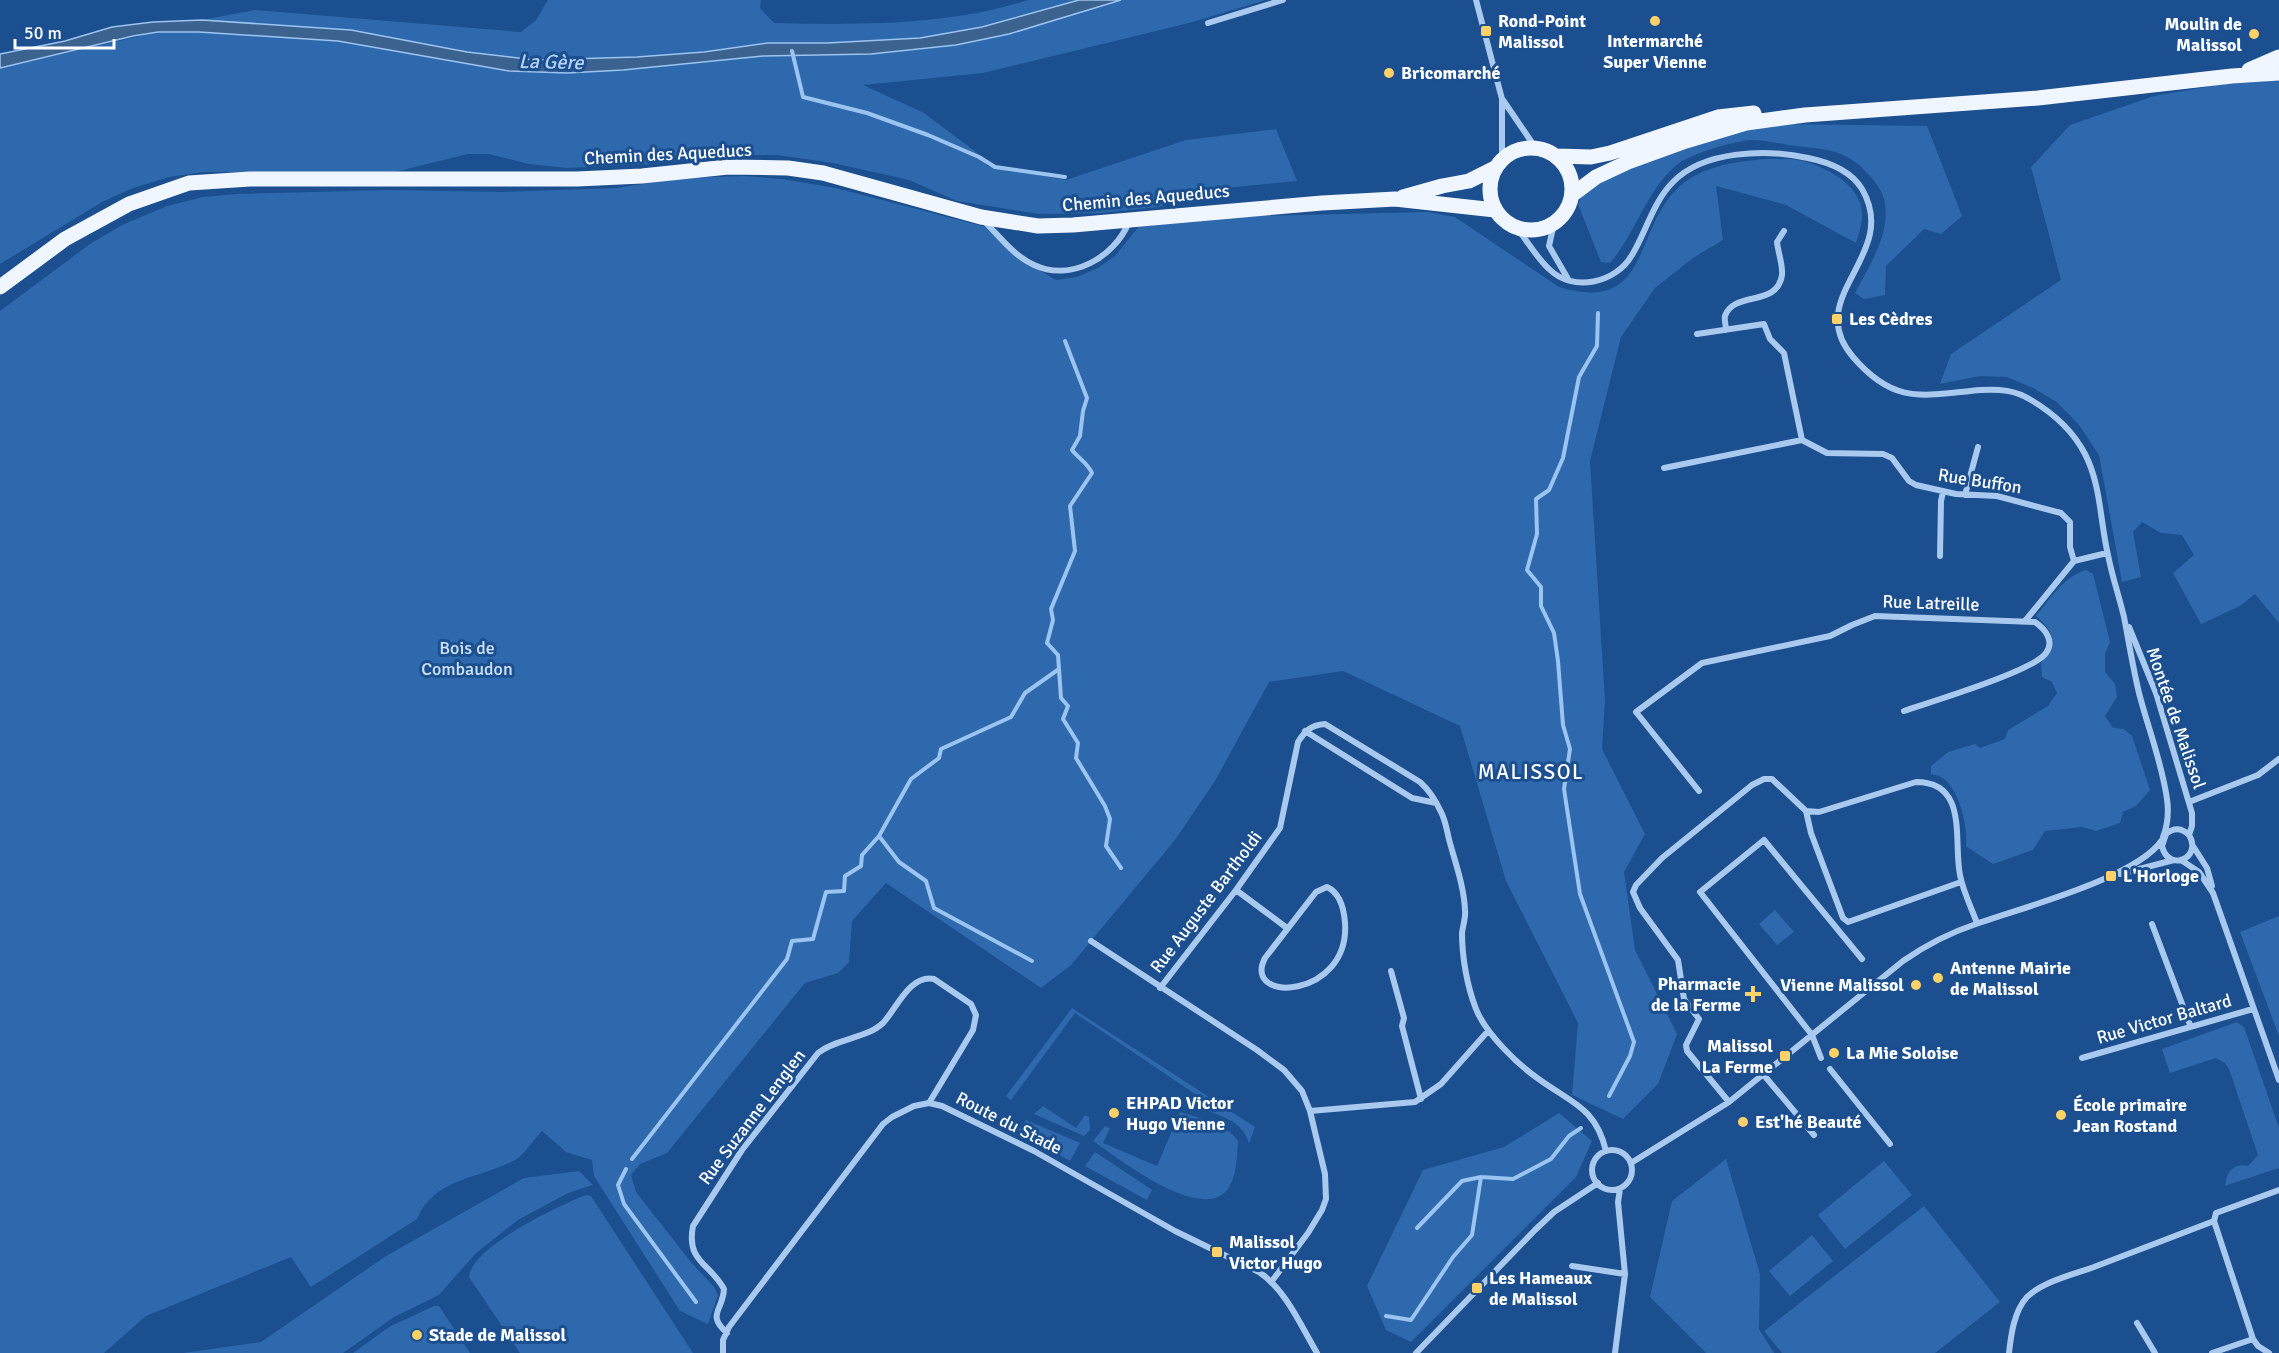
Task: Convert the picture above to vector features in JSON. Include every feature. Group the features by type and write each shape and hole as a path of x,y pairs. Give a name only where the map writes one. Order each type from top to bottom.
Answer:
{"main road":[{"path":"2232,75 2279,57"},
{"path":"1572,195 1596,177 1628,162 1746,123 1805,115 2038,98 2232,75 2279,74"},
{"path":"1557,156 1591,157 1610,153 1718,117 1768,111 1805,115"},
{"path":"1535,147 1557,156 1570,173 1572,195 1569,206 1554,224 1543,229 1517,228 1505,221 1496,210 1490,189 1498,164 1512,152 1535,147"},
{"name":"Chemin des Aqueducs","path":"1395,199 1469,181 1498,164"},
{"name":"Chemin des Aqueducs","path":"0,287 65,239 129,204 189,183 250,179 577,178 642,176 728,166 788,168 823,173 981,217 1038,226 1395,199 1496,210"}],"street":[{"path":"1208,23 1283,0"},
{"path":"1476,0 1502,99 1498,164"},
{"path":"1502,99 1535,147"},
{"name":"Montée de Malissol","path":"1517,228 1548,269 1557,276 1581,282 1597,281 1613,275 1625,265 1672,182 1697,166 1719,158 1753,154 1788,155 1810,158 1835,166 1858,183 1870,202 1873,219 1870,238 1839,305 1837,319 1840,337 1851,355 1881,383 1899,392 1916,396 1939,396 1998,389 2018,393 2051,414 2077,440 2092,470 2139,692 2165,788 2169,818 2163,839 2163,852 2199,872 2213,893"},
{"path":"981,217 1020,256 1049,270 1077,269 1096,260 1125,232 1131,220"},
{"path":"1554,224 1549,246 1568,279"},
{"path":"1726,330 1725,316 1731,309 1746,299 1768,296 1778,286 1782,274 1777,242 1784,231"},
{"path":"1664,468 1802,440 1784,352 1770,339 1764,324 1697,334"},
{"name":"Rue Buffon","path":"1802,440 1827,453 1883,454 1892,458 1909,481 1943,492 1997,496 2061,513 2070,522 2070,547 2074,561"},
{"path":"1965,495 1977,447"},
{"path":"1940,556 1943,492"},
{"path":"2025,621 2074,561 2108,554"},
{"name":"Montée de Malissol","path":"2123,613 2156,693 2189,802 2193,823 2189,835 2207,868 2213,893 2279,1080"},
{"name":"Rue Latreille","path":"1699,791 1636,712 1702,663 1830,636 1875,616 2025,621"},
{"path":"1904,711 2030,667 2047,652 2050,643 2047,634 2035,622 2025,621"},
{"path":"1436,803 1412,798 1305,731 1315,724 1325,724 1420,782 1429,790 1442,813 1463,894 1466,912 1462,932 1464,961 1476,1009 1488,1031 1538,1079 1577,1104 1594,1120 1601,1132 1606,1151"},
{"name":"Rue Auguste Bartholdi","path":"1160,988 1236,890 1280,828 1298,742 1305,731"},
{"path":"2189,802 2258,775 2279,759"},
{"path":"1729,1102 1687,1051 1686,1046 1699,1020 1684,999 1678,960 1640,908 1633,892 1636,885 1662,858 1752,785 1764,779 1772,779 1806,811 1811,833 1843,918 1848,922 1961,882"},
{"path":"1806,811 1819,812 1916,782 1931,783 1946,794 1952,803 1958,822 1958,864 1961,882 1977,923"},
{"path":"2111,876 2145,859 2169,831 2183,830 2189,835"},
{"path":"1821,1058 1812,1035 1700,892 1764,840 1863,959"},
{"path":"1631,1163 1729,1102 1917,951 1936,940 1977,923 2111,876 2177,860 2189,855 2193,846"},
{"path":"1328,887 1340,899 1346,938 1342,953 1332,967 1320,977 1300,986 1271,985 1265,981 1261,966 1287,928 1316,892 1328,887"},
{"path":"1236,890 1287,928"},
{"path":"2152,924 2190,1025"},
{"name":"Rue Auguste Bartholdi","path":"1091,941 1257,1050 1284,1070 1302,1091 1310,1111 1325,1174 1326,1199 1308,1233 1272,1281"},
{"path":"1391,971 1404,1018 1402,1026 1421,1099"},
{"name":"Rue Suzanne Lenglen","path":"727,1333 716,1323 715,1318 724,1289 695,1256 690,1238 693,1226 742,1150 818,1053 830,1045 880,1025 912,986 928,978 934,979 970,1004 976,1015 973,1030 929,1103"},
{"name":"Rue Victor Baltard","path":"2082,1058 2190,1025 2253,1009"},
{"path":"1310,1111 1406,1104 1421,1099 1441,1084 1488,1031"},
{"path":"1830,1069 1890,1144"},
{"path":"1763,1074 1814,1135"},
{"name":"Route du Stade","path":"723,1353 723,1340 727,1333 883,1124 905,1110 929,1103 959,1113 1034,1151 1175,1231 1259,1272 1272,1281"},
{"path":"1614,1150 1624,1153 1631,1163 1633,1171 1629,1181 1620,1189 1610,1190 1598,1184 1593,1176 1593,1166 1598,1156 1606,1151 1614,1150"},
{"path":"1416,1353 1554,1212 1598,1184"},
{"path":"1616,1353 1625,1274 1618,1202 1620,1189"},
{"path":"2269,1353 2258,1346 2253,1339 2214,1221 2216,1213 2279,1190"},
{"path":"2009,1353 2018,1313 2026,1298 2039,1288 2214,1221"},
{"path":"1572,1266 1625,1274"},
{"path":"1272,1281 1317,1353"},
{"path":"2137,1323 2156,1353"},
{"path":"2212,1353 2253,1339"}],"green space":[{"path":"548,0 761,0 760,8 774,23 838,24 935,19 998,9 1028,0 1266,0 1189,23 983,73 863,85 924,113 984,158 987,166 1066,180 1186,140 1276,129 1297,181 1193,191 1159,207 1100,213 1039,214 957,201 909,180 833,163 777,155 736,155 653,164 567,168 529,164 489,154 468,154 395,172 204,172 169,177 133,188 102,202 0,264 0,68 158,32 199,32 202,20 255,10 521,32 536,20"},
{"path":"2279,80 2279,623 2255,594 2240,606 2201,624 2173,573 2194,555 2182,535 2161,533 2142,522 2133,532 2141,577 2122,582 2099,455 2079,425 2057,402 2007,377 1980,376 1940,384 1951,354 2061,280 2031,167 2070,125 2154,96 2224,84"},
{"path":"1776,124 1927,126 1962,216 1941,234 1924,229 1886,266 1885,295 1864,299 1855,293 1877,250 1886,216 1883,197 1875,182 1852,160 1833,151 1766,141 1744,141 1704,152 1679,163 1658,185 1628,238 1610,263 1601,262 1578,204 1585,190 1615,174 1737,131"},
{"name":"Bois de Combaudon","path":"1765,159 1807,162 1828,171 1847,184 1860,202 1862,212 1856,243 1786,205 1716,186 1723,240 1693,258 1655,288 1621,337 1590,461 1605,701 1602,749 1645,834 1624,872 1635,950 1677,1034 1658,1084 1623,1119 1572,1095 1578,1023 1506,881 1460,726 1343,671 1269,682 1215,781 1175,840 1071,965 1041,988 886,883 852,921 849,962 838,973 805,983 667,1153 640,1164 631,1175 636,1192 690,1261 714,1287 718,1295 708,1324 680,1311 594,1176 592,1160 566,1152 542,1131 517,1159 446,1187 434,1195 417,1219 311,1287 291,1257 146,1316 104,1353 0,1353 0,311 90,244 122,225 167,206 203,197 389,190 502,192 616,188 683,178 745,176 782,179 836,188 986,227 1017,257 1056,280 1077,277 1098,268 1115,256 1140,225 1257,216 1427,212 1455,217 1559,287 1588,292 1610,289 1625,280 1636,265 1662,208 1685,182 1706,170"},
{"path":"2086,570 2093,574 2110,642 2105,654 2105,672 2115,684 2117,697 2105,716 2113,728 2124,729 2132,736 2150,790 2136,806 2123,812 2120,823 2096,831 2082,827 2045,831 2033,850 1993,864 1966,846 1966,830 1959,801 1944,779 1931,774 1931,766 1948,752 1975,744 1980,748 2005,739 2008,730 2048,706 2057,693 2052,682 2042,677 2041,662 2050,649 2052,637 2047,627 2036,616 2064,583"},
{"path":"1775,910 1794,932 1777,945 1759,924"},
{"path":"2279,916 2279,1036 2240,932"},
{"path":"1072,1008 1255,1127 1249,1144 1246,1136 1235,1123 1193,1106 1198,1096 1075,1013 1011,1100 1006,1096"},
{"path":"2237,1022 2244,1027 2279,1128 2279,1168 2225,1186 2227,1177 2234,1167 2248,1166 2258,1155 2229,1069 2225,1063 2216,1058 2170,1073 2162,1049"},
{"path":"1043,1106 1076,1128 1085,1115 1089,1117 1090,1130 1084,1136 1034,1114"},
{"path":"1180,1112 1219,1125 1238,1141 1233,1179 1227,1190 1215,1198 1198,1199 1159,1184 1093,1141 1105,1126 1110,1128 1103,1143 1157,1166"},
{"path":"1559,1113 1592,1141 1576,1177 1411,1342 1386,1330 1367,1286 1423,1170 1504,1147"},
{"path":"1026,1120 1080,1143 1070,1161 1018,1131"},
{"path":"1095,1152 1152,1190 1147,1200 1085,1166"},
{"path":"1726,1159 1760,1274 1759,1329 1774,1353 1706,1353 1650,1297 1672,1201"},
{"path":"1884,1161 1912,1195 1845,1249 1818,1215"},
{"path":"579,1171 593,1185 568,1193 518,1220 476,1253 439,1295 394,1317 343,1353 183,1353 261,1342 386,1256 524,1178"},
{"path":"586,1195 591,1196 693,1353 520,1353 469,1277 474,1265 484,1253 518,1229"},
{"path":"1924,1206 2000,1302 1935,1353 1782,1353 1764,1331"},
{"path":"1812,1235 1833,1261 1790,1296 1769,1271"},
{"name":"Stade de Malissol","path":"434,1306 439,1306 470,1353 353,1353 389,1327"}],"water":[{"name":"La Gère","path":"1079,0 1121,0 1009,34 956,45 871,54 763,56 623,70 567,73 509,71 338,41 199,32 158,32 133,36 0,68 0,54 65,41 112,27 153,22 202,20 351,30 467,52 535,60 637,57 704,52 768,43 827,43 920,38 982,27"}],"waterway":[{"path":"792,51 803,97 867,113 928,135 979,157 995,167 1065,177"},
{"path":"1598,313 1597,346 1579,377 1563,458 1549,490 1536,499 1537,534 1527,570 1541,587 1541,606 1554,633 1563,725 1570,749 1564,789 1580,894 1634,1042 1630,1056 1609,1096"},
{"path":"1065,341 1087,398 1080,436 1072,450 1092,473 1070,506 1075,551 1051,609 1053,620 1047,643 1058,655 1061,698 1068,706 1063,719 1078,743 1076,758 1105,806 1110,819 1106,846 1121,868"},
{"path":"632,1159 787,959 792,941 813,939 826,892 844,891 845,876 861,866 862,855 879,836 911,779 939,758 941,749 1011,717 1025,693 1059,669"},
{"path":"879,836 899,862 926,881 934,908 1032,961"},
{"path":"1386,1316 1411,1320 1453,1257 1472,1235 1481,1177 1513,1179 1551,1159 1569,1136 1581,1128"},
{"path":"626,1169 618,1185 624,1204 696,1302"},
{"path":"1417,1228 1462,1181 1481,1177"}],"place":[{"name":"Intermarché Super Vienne","path":"1655,21"},
{"name":"Rond-Point Malissol","path":"1486,31"},
{"name":"Moulin de Malissol","path":"2254,34"},
{"name":"Bricomarché","path":"1389,73"},
{"name":"Les Cèdres","path":"1837,319"},
{"name":"L'Horloge","path":"2111,876"},
{"name":"Antenne Mairie de Malissol","path":"1938,978"},
{"name":"Vienne Malissol","path":"1916,985"},
{"name":"Pharmacie de la Ferme","path":"1753,994"},
{"name":"La Mie Soloise","path":"1834,1053"},
{"name":"Malissol La Ferme","path":"1785,1056"},
{"name":"EHPAD Victor Hugo Vienne","path":"1114,1113"},
{"name":"École primaire Jean Rostand","path":"2061,1115"},
{"name":"Est'hé Beauté","path":"1743,1122"},
{"name":"Malissol Victor Hugo","path":"1217,1252"},
{"name":"Les Hameaux de Malissol","path":"1477,1288"},
{"name":"Stade de Malissol","path":"417,1335"}],"district":[{"name":"MALISSOL","path":"1531,772"}]}
